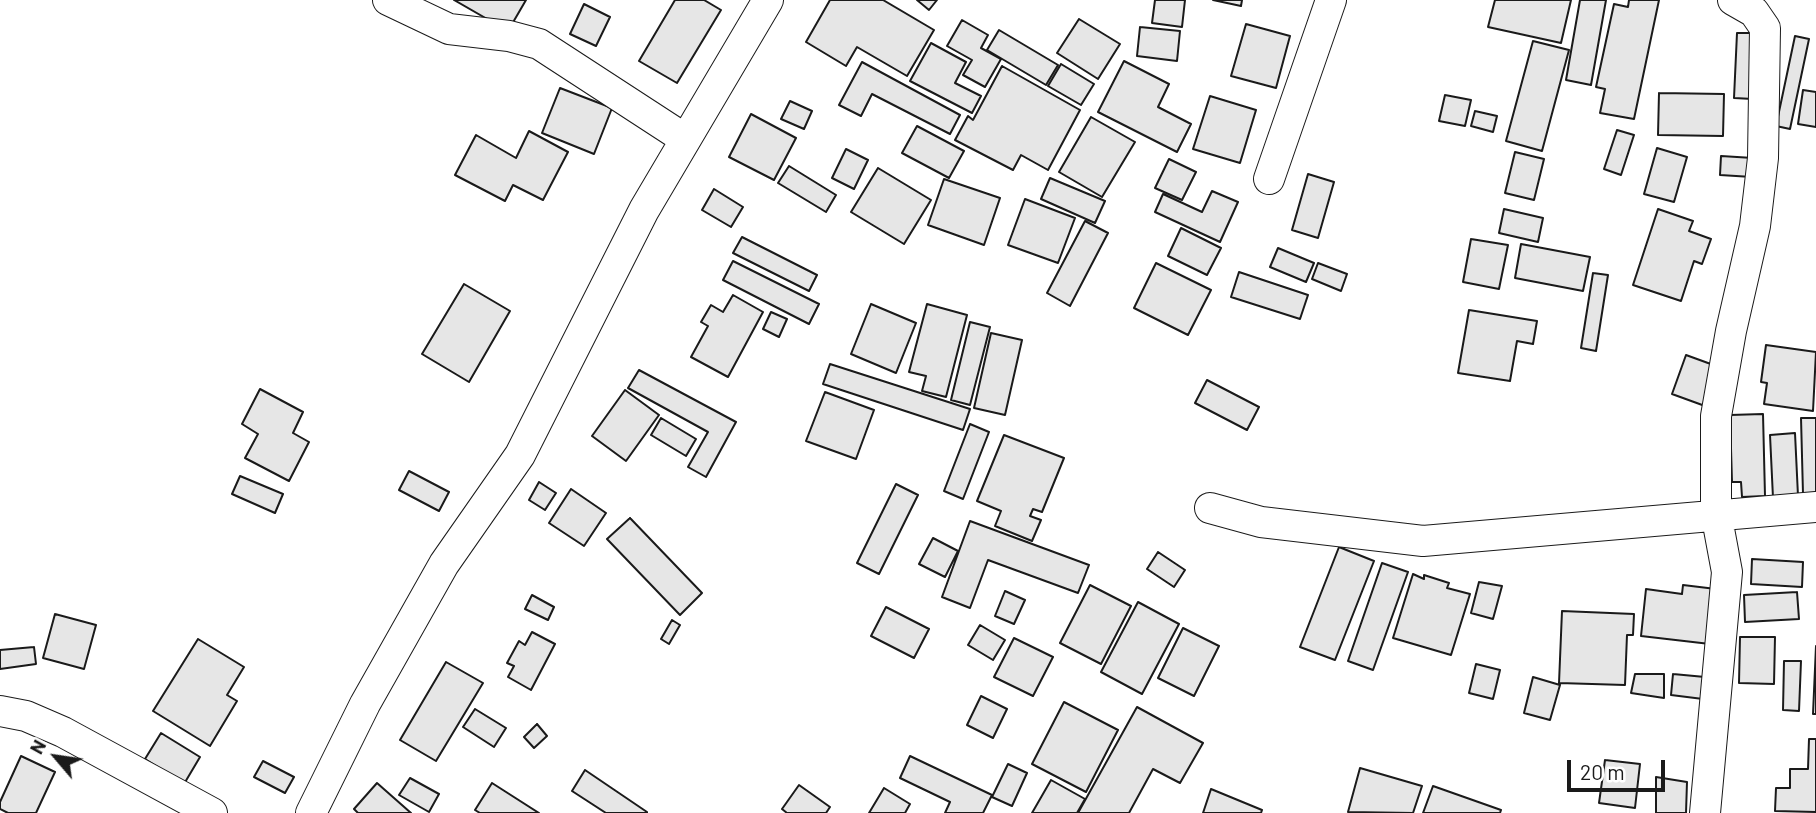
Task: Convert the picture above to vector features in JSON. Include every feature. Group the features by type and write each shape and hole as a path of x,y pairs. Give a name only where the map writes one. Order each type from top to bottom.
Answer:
{"street":[{"path":"388,0 449,29 509,36 539,44 685,139"},
{"path":"311,813 365,704 444,564 520,455 644,209 768,0"},
{"path":"1269,179 1331,0"},
{"path":"1705,813 1727,572 1716,513 1716,416 1731,331 1755,226 1763,158 1765,28 1754,12 1733,0"},
{"path":"1210,508 1261,522 1423,541 1653,522 1716,513 1816,507"},
{"path":"0,711 26,716 62,732 212,813"}],"building":[{"path":"454,0 526,0 508,31"},
{"path":"675,0 704,0 721,10 677,83 639,61"},
{"path":"830,0 883,0 934,30 907,76 857,47 846,66 806,42"},
{"path":"917,0 937,0 929,10"},
{"path":"1155,0 1185,0 1182,27 1152,23"},
{"path":"1213,0 1242,0 1241,6"},
{"path":"1495,0 1571,0 1561,43 1488,27"},
{"path":"1580,0 1606,0 1591,85 1566,80"},
{"path":"1629,0 1659,0 1634,119 1600,113 1605,89 1596,87 1614,4 1628,7"},
{"path":"584,4 610,17 596,46 570,34"},
{"path":"1079,19 1120,44 1098,79 1057,53"},
{"path":"962,20 988,35 981,48 1001,59 985,87 963,75 972,60 947,46"},
{"path":"1246,24 1290,36 1276,88 1231,76"},
{"path":"1140,27 1180,31 1177,61 1137,56"},
{"path":"999,30 1058,65 1046,85 987,50"},
{"path":"1737,33 1756,33 1753,99 1734,98"},
{"path":"1795,36 1809,39 1790,129 1776,126"},
{"path":"1533,41 1569,50 1542,151 1506,141"},
{"path":"931,43 966,62 955,83 981,96 972,113 910,81"},
{"path":"1124,61 1169,84 1158,107 1191,124 1177,152 1098,112"},
{"path":"862,62 960,115 950,134 872,94 861,116 839,105"},
{"path":"1061,64 1094,84 1081,105 1048,86"},
{"path":"1002,66 1080,110 1048,170 1021,155 1013,170 955,140 968,116 973,120"},
{"path":"560,88 612,108 594,154 542,133"},
{"path":"1803,90 1816,92 1816,127 1798,124"},
{"path":"1659,93 1724,94 1723,136 1658,135"},
{"path":"1445,95 1471,100 1465,126 1439,121"},
{"path":"1210,96 1256,110 1240,163 1193,149"},
{"path":"790,101 812,111 804,129 781,119"},
{"path":"1475,111 1497,116 1493,132 1471,126"},
{"path":"751,114 796,138 774,180 729,157"},
{"path":"1091,117 1135,142 1102,197 1059,172"},
{"path":"917,126 964,151 949,178 902,153"},
{"path":"1617,130 1634,135 1621,175 1604,169"},
{"path":"529,131 568,152 543,200 513,185 505,201 455,175 476,135 516,158"},
{"path":"1657,148 1687,157 1674,202 1644,194"},
{"path":"846,149 868,160 854,189 832,178"},
{"path":"1515,152 1544,159 1534,200 1505,193"},
{"path":"1721,156 1753,158 1752,177 1720,175"},
{"path":"1169,159 1196,172 1182,200 1155,188"},
{"path":"789,166 836,195 826,212 778,183"},
{"path":"878,168 931,200 904,244 851,212"},
{"path":"1308,174 1334,182 1318,238 1292,230"},
{"path":"1050,178 1105,201 1095,223 1041,199"},
{"path":"944,179 1000,198 984,245 928,225"},
{"path":"714,189 743,207 731,227 702,210"},
{"path":"1212,191 1238,202 1220,242 1155,212 1163,194 1202,212"},
{"path":"1025,199 1075,218 1058,263 1008,245"},
{"path":"1504,209 1543,218 1538,242 1499,233"},
{"path":"1658,209 1693,221 1689,231 1711,239 1702,264 1694,261 1681,301 1633,285"},
{"path":"1085,221 1108,233 1070,306 1047,293"},
{"path":"1181,228 1221,248 1207,275 1168,256"},
{"path":"742,237 817,275 809,291 733,253"},
{"path":"1471,239 1508,245 1499,289 1463,282"},
{"path":"1521,244 1590,257 1583,291 1515,278"},
{"path":"1278,248 1314,263 1306,282 1270,267"},
{"path":"733,261 819,304 809,324 723,280"},
{"path":"1156,263 1211,290 1188,335 1134,308"},
{"path":"1318,263 1347,274 1341,291 1312,279"},
{"path":"1239,272 1308,295 1300,319 1231,297"},
{"path":"1593,273 1608,275 1596,351 1581,348"},
{"path":"464,284 510,311 469,382 422,354"},
{"path":"733,295 763,312 728,377 691,357 708,326 701,322 711,305 723,312"},
{"path":"871,304 916,323 896,373 851,354"},
{"path":"927,304 967,315 946,397 922,391 926,376 909,372"},
{"path":"1469,310 1537,321 1533,344 1517,341 1510,381 1458,373"},
{"path":"771,312 787,319 779,337 763,329"},
{"path":"970,322 990,327 970,405 951,400"},
{"path":"991,333 1022,340 1005,415 974,408"},
{"path":"1766,345 1816,352 1813,411 1764,404 1767,383 1761,382"},
{"path":"1686,355 1719,367 1705,406 1672,394"},
{"path":"830,364 970,409 963,430 823,384"},
{"path":"639,370 736,422 706,477 688,467 708,432 628,388"},
{"path":"1207,380 1259,407 1247,430 1195,403"},
{"path":"260,389 303,412 293,433 309,442 289,481 245,458 258,434 242,424"},
{"path":"625,390 659,415 626,461 592,436"},
{"path":"825,392 874,410 856,459 806,441"},
{"path":"1763,414 1765,496 1742,497 1741,482 1732,482 1730,415"},
{"path":"661,418 696,439 686,456 651,435"},
{"path":"1801,418 1816,418 1816,494 1803,494"},
{"path":"970,424 989,432 963,499 944,491"},
{"path":"1795,433 1798,496 1773,498 1770,435"},
{"path":"1004,435 1064,458 1042,512 1033,509 1030,516 1041,520 1032,541 995,526 1001,511 977,501"},
{"path":"409,471 449,492 439,511 399,490"},
{"path":"240,476 283,494 275,513 232,494"},
{"path":"539,482 556,493 545,510 529,500"},
{"path":"896,484 918,495 879,574 857,563"},
{"path":"571,489 606,513 584,546 549,523"},
{"path":"630,518 702,593 680,615 607,539"},
{"path":"970,521 1089,565 1078,593 988,560 970,608 942,597"},
{"path":"933,538 958,551 945,577 919,564"},
{"path":"1339,547 1374,561 1335,660 1300,647"},
{"path":"1158,552 1185,570 1174,587 1147,569"},
{"path":"1752,559 1803,562 1802,587 1751,584"},
{"path":"1382,563 1408,572 1373,670 1348,661"},
{"path":"1413,574 1424,579 1424,575 1449,583 1447,588 1470,594 1451,655 1393,638"},
{"path":"1479,582 1502,586 1493,619 1471,613"},
{"path":"1090,585 1131,606 1101,664 1060,643"},
{"path":"1683,585 1716,589 1710,644 1641,636 1646,589 1682,594"},
{"path":"1005,591 1025,600 1014,624 995,616"},
{"path":"1797,592 1799,619 1745,622 1744,595"},
{"path":"532,595 554,607 548,620 525,609"},
{"path":"1138,602 1179,624 1142,694 1101,672"},
{"path":"886,607 929,629 914,658 871,636"},
{"path":"1562,611 1634,614 1633,635 1627,635 1625,685 1559,683"},
{"path":"55,614 96,625 84,669 43,658"},
{"path":"672,620 680,625 669,644 661,639"},
{"path":"980,625 1005,640 993,660 968,645"},
{"path":"1183,628 1219,646 1194,696 1158,678"},
{"path":"532,632 555,644 531,690 508,677 514,666 507,663 519,641 525,645"},
{"path":"1740,637 1775,637 1774,684 1739,683"},
{"path":"1014,638 1053,657 1033,696 994,677"},
{"path":"198,639 244,667 227,695 237,701 210,746 153,711"},
{"path":"1816,646 1816,714 1813,714"},
{"path":"34,647 36,664 0,669 0,650"},
{"path":"1784,661 1801,661 1799,711 1783,710"},
{"path":"446,662 483,683 436,761 400,740"},
{"path":"1476,664 1500,670 1493,699 1469,693"},
{"path":"1635,674 1664,674 1664,698 1631,693"},
{"path":"1673,674 1705,677 1703,699 1671,695"},
{"path":"1533,677 1560,685 1550,720 1524,713"},
{"path":"981,696 1007,709 993,738 967,725"},
{"path":"1064,702 1118,730 1086,792 1032,764"},
{"path":"1137,707 1203,743 1180,783 1153,769 1129,813 1078,813"},
{"path":"475,709 506,728 494,747 463,727"},
{"path":"537,724 547,736 534,748 524,737"},
{"path":"161,733 200,757 184,784 145,759"},
{"path":"1809,739 1816,739 1816,812 1775,811 1776,788 1790,788 1790,769 1808,769"},
{"path":"21,756 55,772 36,813 8,813 0,809 0,802"},
{"path":"910,756 992,795 983,813 945,813 950,802 900,778"},
{"path":"1605,760 1640,764 1635,808 1599,803"},
{"path":"263,761 294,777 285,793 254,777"},
{"path":"1008,764 1027,773 1012,806 992,797"},
{"path":"1360,768 1422,786 1413,813 1348,812"},
{"path":"585,770 647,813 606,813 572,791"},
{"path":"1656,777 1687,782 1686,813 1656,813"},
{"path":"410,778 439,794 429,812 399,795"},
{"path":"1051,780 1085,799 1077,813 1032,813"},
{"path":"377,783 411,813 358,813 354,809"},
{"path":"492,783 539,813 480,813 475,810"},
{"path":"799,785 830,807 826,813 787,813 782,809"},
{"path":"1433,786 1501,810 1500,813 1423,813"},
{"path":"884,788 910,804 905,813 869,813"},
{"path":"1211,789 1262,810 1261,813 1203,813"}]}
